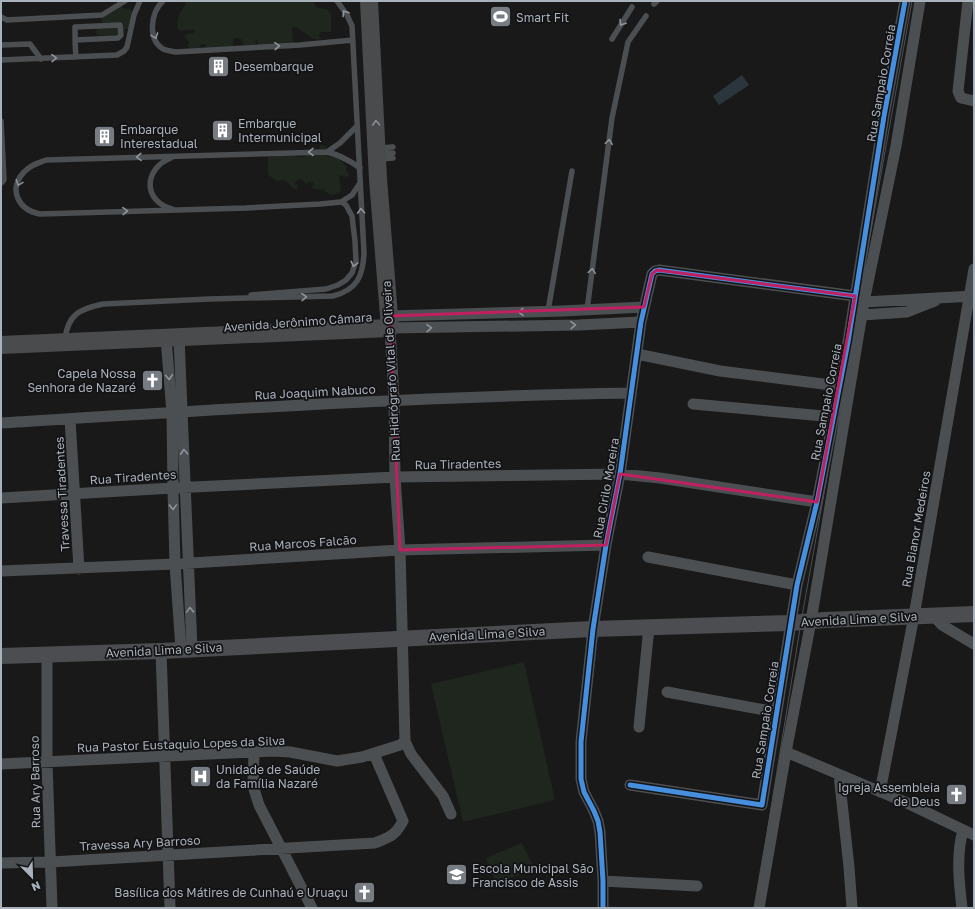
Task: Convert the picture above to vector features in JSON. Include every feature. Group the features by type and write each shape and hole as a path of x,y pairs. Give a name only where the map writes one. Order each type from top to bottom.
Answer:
{"main road":[{"name":"Rua Hidrógrafo Vital de Oliveira","path":"369,1 385,153 386,231 390,322"},
{"name":"Avenida Jerônimo Câmara","path":"1,345 65,337 295,324 390,322"},
{"name":"Avenida Jerônimo Câmara","path":"1,336 172,338 390,322"},
{"name":"Avenida Lima e Silva","path":"1,656 161,651 593,629 790,623 974,614"}],"street":[{"name":"Rua Sampaio Correia","path":"630,785 762,805 790,623 797,585 817,502 848,342 884,116 905,1"},
{"name":"Rua Sampaio Correia","path":"759,908 786,752 811,621 864,302 896,146 920,1"},
{"path":"968,1 958,89 959,95 962,98 974,101"},
{"name":"Rua Bianor Medeiros","path":"880,792 914,616 971,296 974,269"},
{"name":"Rua Cirilo Moreira","path":"603,908 603,881 598,821 584,792 581,779 581,742 593,629 606,546 620,474 641,322 652,274 659,270 855,296"},
{"path":"864,302 971,296"},
{"path":"862,315 907,312 941,298"},
{"name":"Avenida Jerônimo Câmara","path":"390,322 548,311 644,307"},
{"name":"Avenida Jerônimo Câmara","path":"390,322 579,325 641,322"},
{"name":"Rua Hidrógrafo Vital de Oliveira","path":"390,322 394,400 395,478 400,550 405,741"},
{"path":"172,338 177,413 186,487 189,563 187,649"},
{"path":"637,354 720,371 839,386"},
{"name":"Rua Joaquim Nabuco","path":"1,423 394,400 556,394 631,393"},
{"path":"693,404 834,417"},
{"path":"177,413 173,488 175,564 187,649"},
{"name":"Travessa Tiradentes","path":"70,419 79,569"},
{"name":"Rua Tiradentes","path":"1,498 186,487 395,478 620,474 660,478 817,502"},
{"name":"Rua Marcos Falcão","path":"1,571 175,564 400,550 606,546"},
{"path":"648,557 797,585"},
{"path":"933,615 942,625 974,644"},
{"path":"638,727 650,627"},
{"path":"161,651 170,908"},
{"name":"Rua Ary Barroso","path":"47,655 47,763 52,908"},
{"path":"667,692 776,712"},
{"path":"405,741 412,754 443,796 451,814"},
{"name":"Rua Pastor Eustaquio Lopes da Silva","path":"1,764 273,751 290,752 337,761 349,760 374,754 400,745 405,741"},
{"path":"786,752 880,792 974,835"},
{"path":"254,753 253,786 256,796 280,849 312,908"},
{"name":"Travessa Ary Barroso","path":"1,863 50,862 374,843 391,837 403,821 374,754"},
{"path":"839,775 852,908"},
{"path":"962,908 959,877 963,830"},
{"path":"603,881 697,886"}],"lane":[{"path":"1,17 7,20 102,15 126,1"},
{"path":"1,60 117,55 124,51 129,42 134,15 140,1"},
{"path":"163,1 154,12 152,26 155,39 162,48 166,50 176,52 292,46 352,40"},
{"path":"65,337 71,318 77,312 103,304 333,296 346,292 352,287 363,268 364,253 360,168 356,127 352,26 337,1"},
{"path":"612,39 632,7"},
{"path":"587,310 612,118 628,42 646,16"},
{"path":"75,40 118,38 121,35 120,25 74,27 76,57"},
{"path":"1,45 30,44 41,59"},
{"path":"1,121 4,180 1,184"},
{"path":"327,152 340,143 356,127"},
{"path":"167,301 326,289 338,285 346,280 352,273 356,261 352,216 346,205 341,202 290,202 177,210 40,214 25,209 20,204 17,185 24,172 37,163 46,160 327,152 338,154 349,159 360,168"},
{"path":"175,156 162,161 156,167 151,177 151,187 154,199 165,207 177,210"},
{"path":"548,311 558,239 572,171"},
{"path":"341,202 352,195 360,183"}],"highlighted area":[{"path":"657,270 855,296 817,502 620,474 606,545 400,550 390,316 644,307 652,274"}],"shaded area":[{"path":"186,1 314,1 316,7 328,10 331,15 331,32 320,32 319,36 322,39 318,40 312,38 295,27 292,28 293,42 290,49 284,48 281,44 276,50 259,49 258,42 256,40 254,51 246,46 241,39 234,38 232,51 206,52 206,45 201,44 196,53 192,54 187,45 190,44 184,35 194,33 195,30 180,31 177,27 179,14"},
{"path":"120,6 130,9 133,13 129,29 125,29 122,35 97,35 96,31 102,23 102,17 108,10 112,13"},
{"path":"742,75 749,85 719,105 713,96"},
{"path":"316,145 326,146 326,149 329,151 327,157 337,156 347,167 346,170 349,176 339,176 341,191 338,193 332,195 323,189 315,189 311,187 314,184 312,182 308,182 307,184 300,179 295,182 295,185 297,184 298,188 294,189 287,182 283,180 275,180 268,174 268,157 304,157 306,156 306,150 319,149 320,146"},
{"path":"524,662 555,800 463,822 431,684"},
{"path":"522,843 534,868 497,884 486,858"}],"tram line":[{"path":"755,908 801,622 912,1"}],"cycle path":[{"path":"630,785 762,805 797,585 817,502 848,342 884,116 905,1"},
{"path":"603,908 600,832 598,821 584,792 581,779 581,742 593,629 606,545 620,474 641,322 652,274 659,270 855,296"}],"place":[{"name":"Smart Fit","path":"500,17"},
{"name":"Desembarque","path":"219,66"},
{"name":"Embarque Intermunicipal","path":"223,130"},
{"name":"Embarque Interestadual","path":"104,136"},
{"name":"Capela Nossa Senhora de Nazaré","path":"152,380"},
{"name":"Unidade de Saúde da Família Nazaré","path":"200,776"},
{"name":"Igreja Assembleia de Deus","path":"956,794"},
{"name":"Escola Municipal São Francisco de Assis","path":"456,875"},
{"name":"Basílica dos Mátires de Cunhaú e Uruaçu","path":"364,892"}]}
